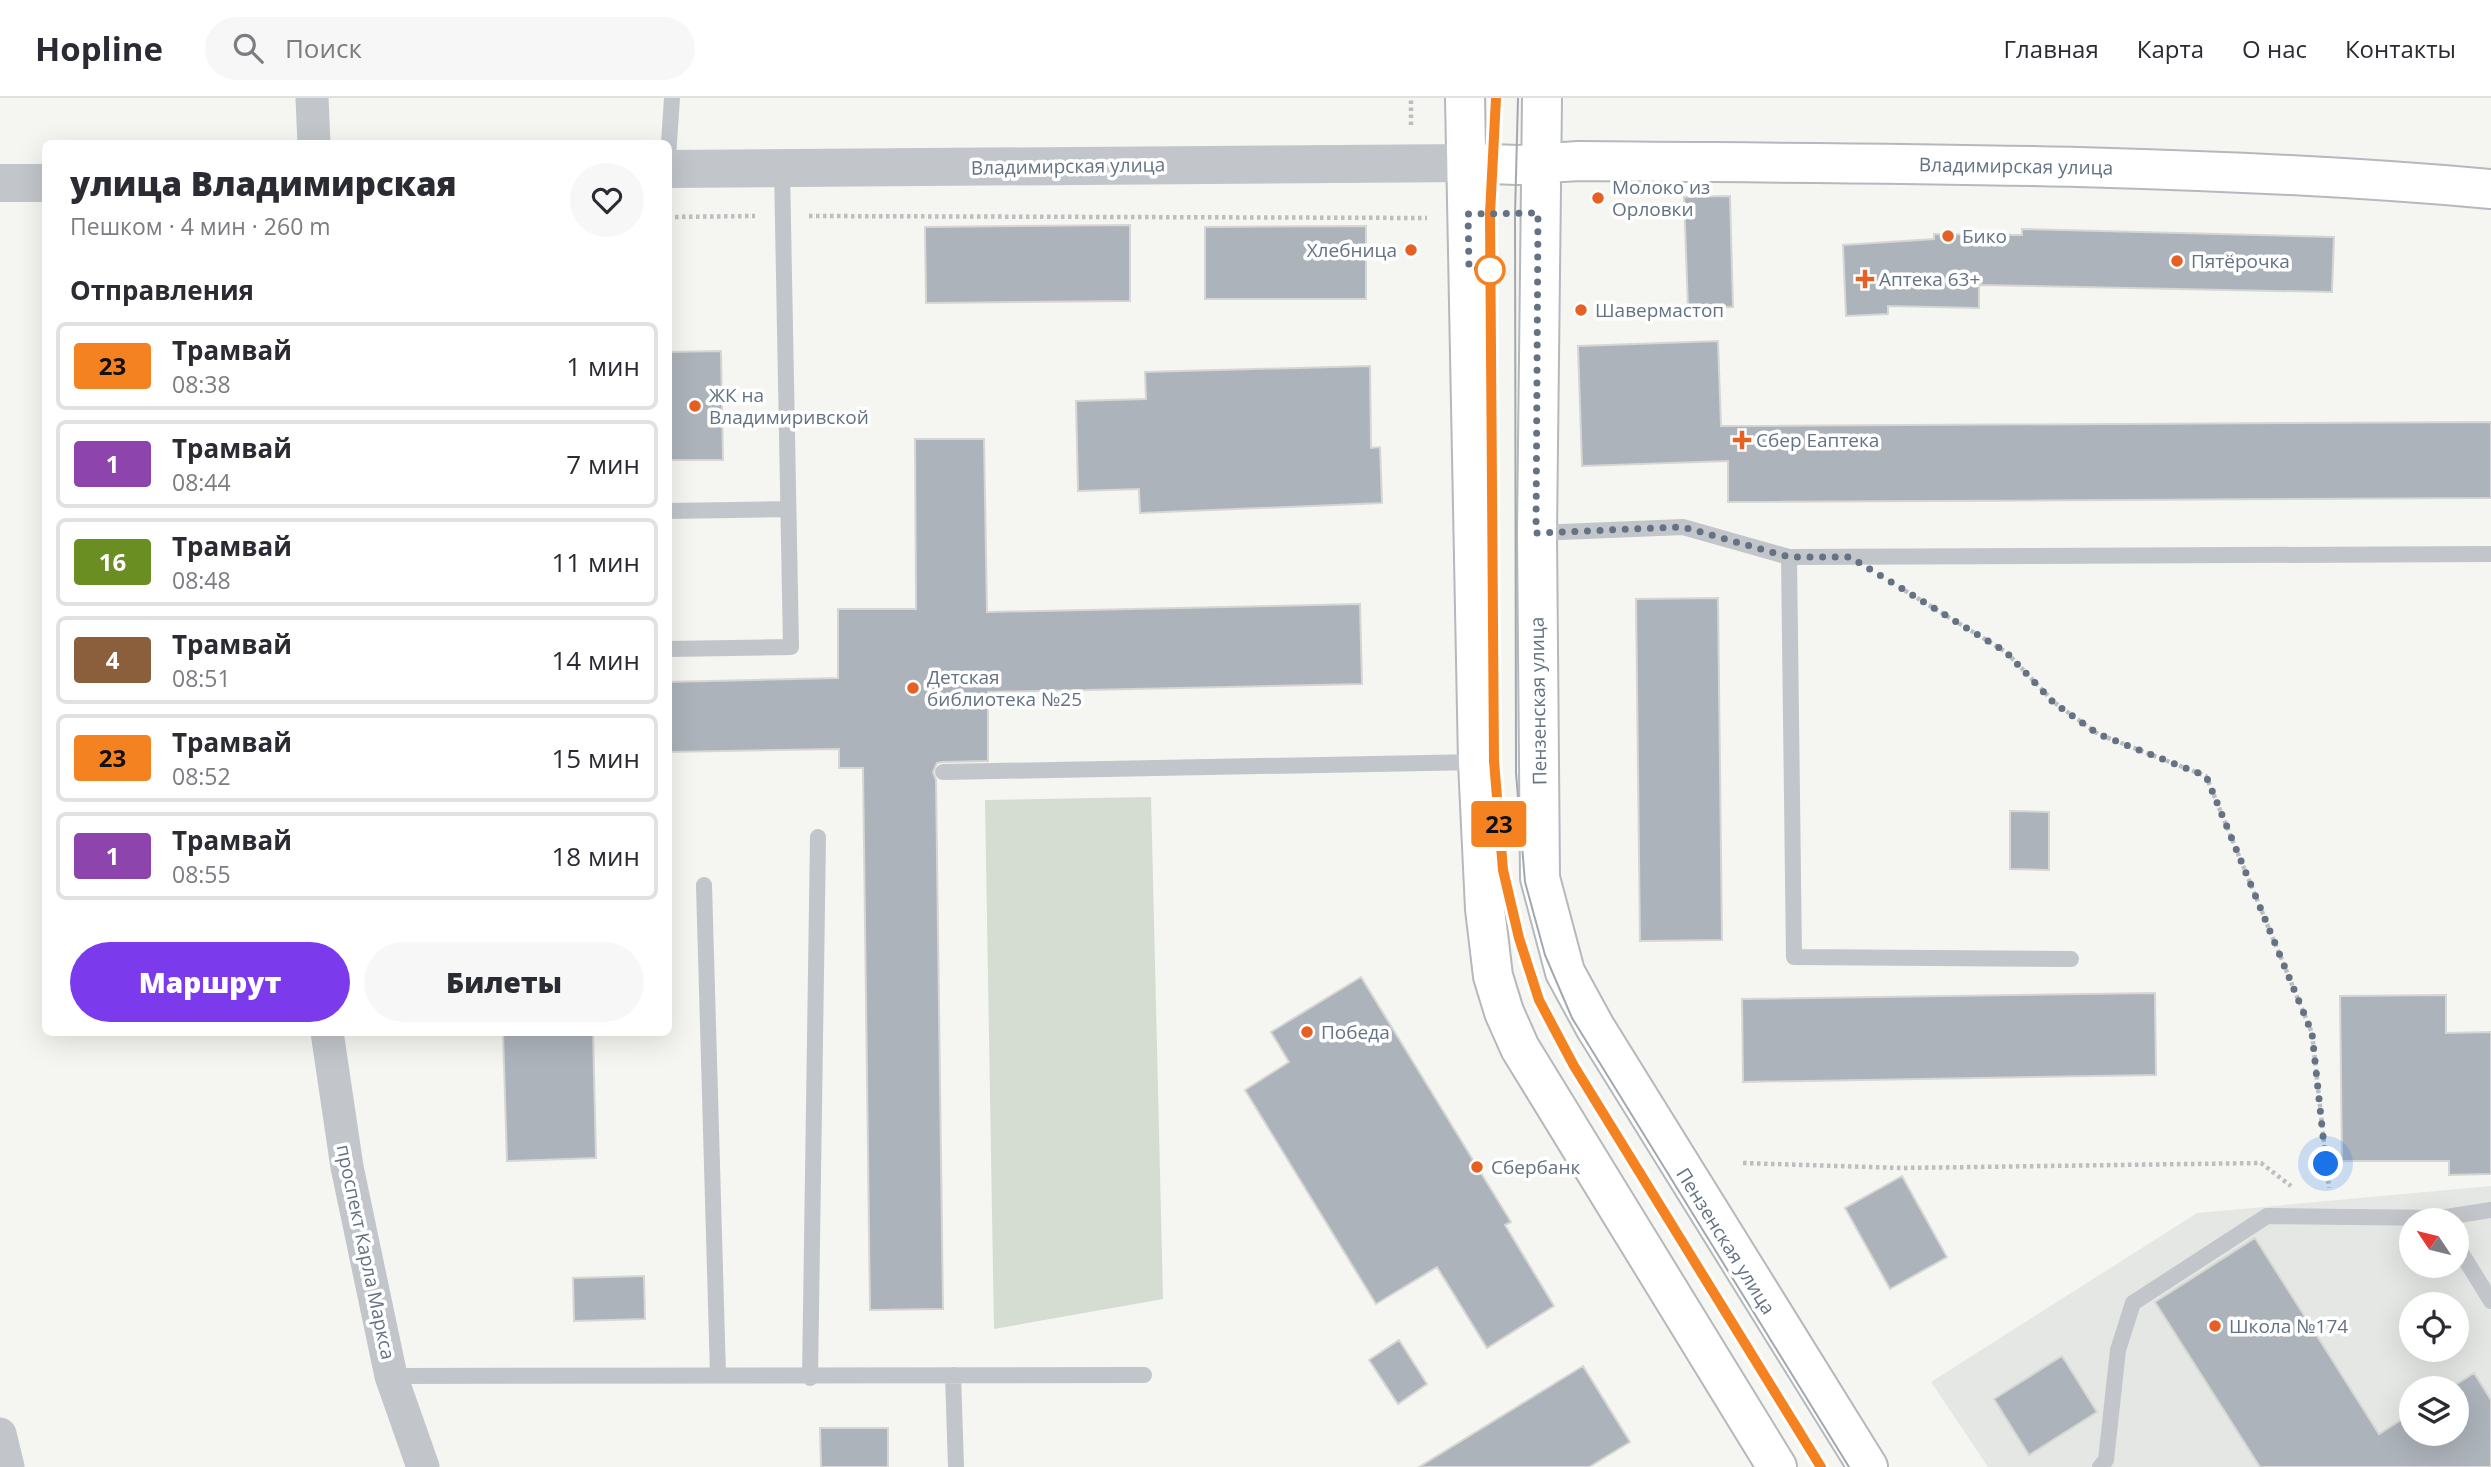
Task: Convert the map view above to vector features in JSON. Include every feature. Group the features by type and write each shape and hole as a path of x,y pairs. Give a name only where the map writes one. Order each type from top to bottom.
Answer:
{"main road":[{"path":"1465,98 1478,762 1488,943 1504,1013 1520,1048 1777,1467"},
{"name":"Пензенская улица","path":"1542,98 1536,533 1540,878 1565,972 1629,1086 1868,1467"},
{"name":"Владимирская улица","path":"1467,163 1540,164 1579,161 2037,165 2375,178 2491,189"}],"street":[{"path":"312,98 314,140"},
{"name":"Владимирская улица","path":"672,170 1467,163"},
{"path":"0,183 42,183"},
{"name":"проспект Карла Маркса","path":"328,1036 347,1167 391,1376 423,1467"},
{"path":"0,1434 8,1467"}],"lane":[{"path":"669,140 672,98"},
{"path":"672,649 791,647 785,216 782,169"},
{"path":"672,511 788,509"},
{"path":"1536,533 1683,527 1789,557 2491,554"},
{"path":"1789,557 1794,957 2071,959"},
{"path":"943,772 1478,762"},
{"path":"810,1378 818,837"},
{"path":"705,886 718,1375"},
{"path":"2469,1214 2491,1210"},
{"path":"2100,1467 2106,1460 2118,1350 2133,1303 2267,1216 2399,1218"},
{"path":"2469,1265 2491,1301"},
{"path":"391,1376 718,1375 810,1378 1144,1375"},
{"path":"953,1375 956,1467"}],"path":[{"path":"672,217 1409,219 1468,214"},
{"path":"1850,557 2006,652 2054,703 2098,734 2206,776 2312,1033 2329,1191 2319,1191"},
{"path":"1743,1163 1901,1168 2261,1163 2297,1190"}],"shaded area":[{"path":"1151,797 1163,1299 994,1329 985,800"},
{"name":"Школа №174","path":"2491,1186 2491,1467 1988,1467 1931,1382 2197,1213"}],"building":[{"path":"1730,196 1733,307 1688,309 1684,197"},
{"path":"1130,225 1130,301 926,303 925,227"},
{"path":"1366,226 1366,299 1205,299 1205,227"},
{"path":"2022,229 2334,237 2332,292 1979,285 1979,308 1888,306 1888,314 1846,316 1843,245 1934,239 1934,234 2022,235"},
{"path":"1718,341 1721,426 2491,422 2491,498 1728,502 1728,461 1582,466 1578,346"},
{"name":"ЖК на Владимиривской","path":"721,351 723,460 672,460 672,352"},
{"path":"1370,366 1371,448 1380,447 1382,503 1140,513 1139,489 1078,491 1076,401 1146,399 1145,372"},
{"path":"915,439 984,439 987,612 1360,604 1362,684 988,692 988,761 937,763 933,772 936,780 943,1309 870,1310 863,768 839,768 839,749 672,752 672,682 838,678 838,609 916,609"},
{"path":"1718,598 1722,940 1640,941 1636,599"},
{"path":"2010,811 2049,812 2049,870 2010,869"},
{"path":"1361,977 1511,1222 1505,1225 1554,1306 1487,1348 1437,1267 1376,1304 1245,1090 1289,1062 1271,1032"},
{"path":"2155,993 2156,1075 1743,1082 1742,999"},
{"path":"2446,995 2446,1033 2491,1032 2491,1174 2449,1175 2449,1161 2342,1161 2340,996"},
{"path":"503,1036 593,1036 596,1158 507,1161"},
{"path":"1902,1176 1947,1257 1890,1289 1845,1208"},
{"path":"2255,1238 2379,1434 2399,1421 2399,1446 2469,1446 2469,1376 2474,1373 2491,1400 2491,1467 2260,1467 2155,1302"},
{"path":"644,1276 645,1319 574,1321 573,1278"},
{"path":"1399,1340 1427,1384 1398,1404 1369,1360"},
{"path":"2062,1356 2097,1412 2029,1455 1994,1399"},
{"path":"1583,1366 1630,1442 1589,1467 1419,1467"},
{"path":"820,1428 888,1428 888,1467 821,1467"}],"tram line":[{"path":"1496,98 1490,213 1494,761 1503,870 1519,938 1539,1001 1574,1066 1821,1467"},
{"name":"23","path":"1496,98 1490,214 1494,761 1503,870 1519,938 1539,1000 1574,1066 1821,1467"},
{"path":"1518,98 1515,214 1516,773 1525,882 1545,955 1572,1018 1849,1467"}],"place":[{"name":"Молоко из Орловки","path":"1598,198"},
{"name":"Бико","path":"1948,236"},
{"name":"Хлебница","path":"1411,250"},
{"name":"Пятёрочка","path":"2177,261"},
{"name":"Аптека 63+","path":"1865,279"},
{"name":"Шавермастоп","path":"1581,310"},
{"name":"ЖК на Владимиривской","path":"695,406"},
{"name":"Сбер Еаптека","path":"1742,440"},
{"name":"Детская библиотека №25","path":"913,688"},
{"name":"Победа","path":"1307,1032"},
{"name":"Сбербанк","path":"1477,1167"},
{"name":"Школа №174","path":"2215,1326"}],"route":[{"path":"1490,270 1469,268 1468,214 1538,213 1536,533 1683,527 1789,557 1850,557 2006,652 2054,703 2098,734 2206,776 2312,1033 2326,1164"}]}
